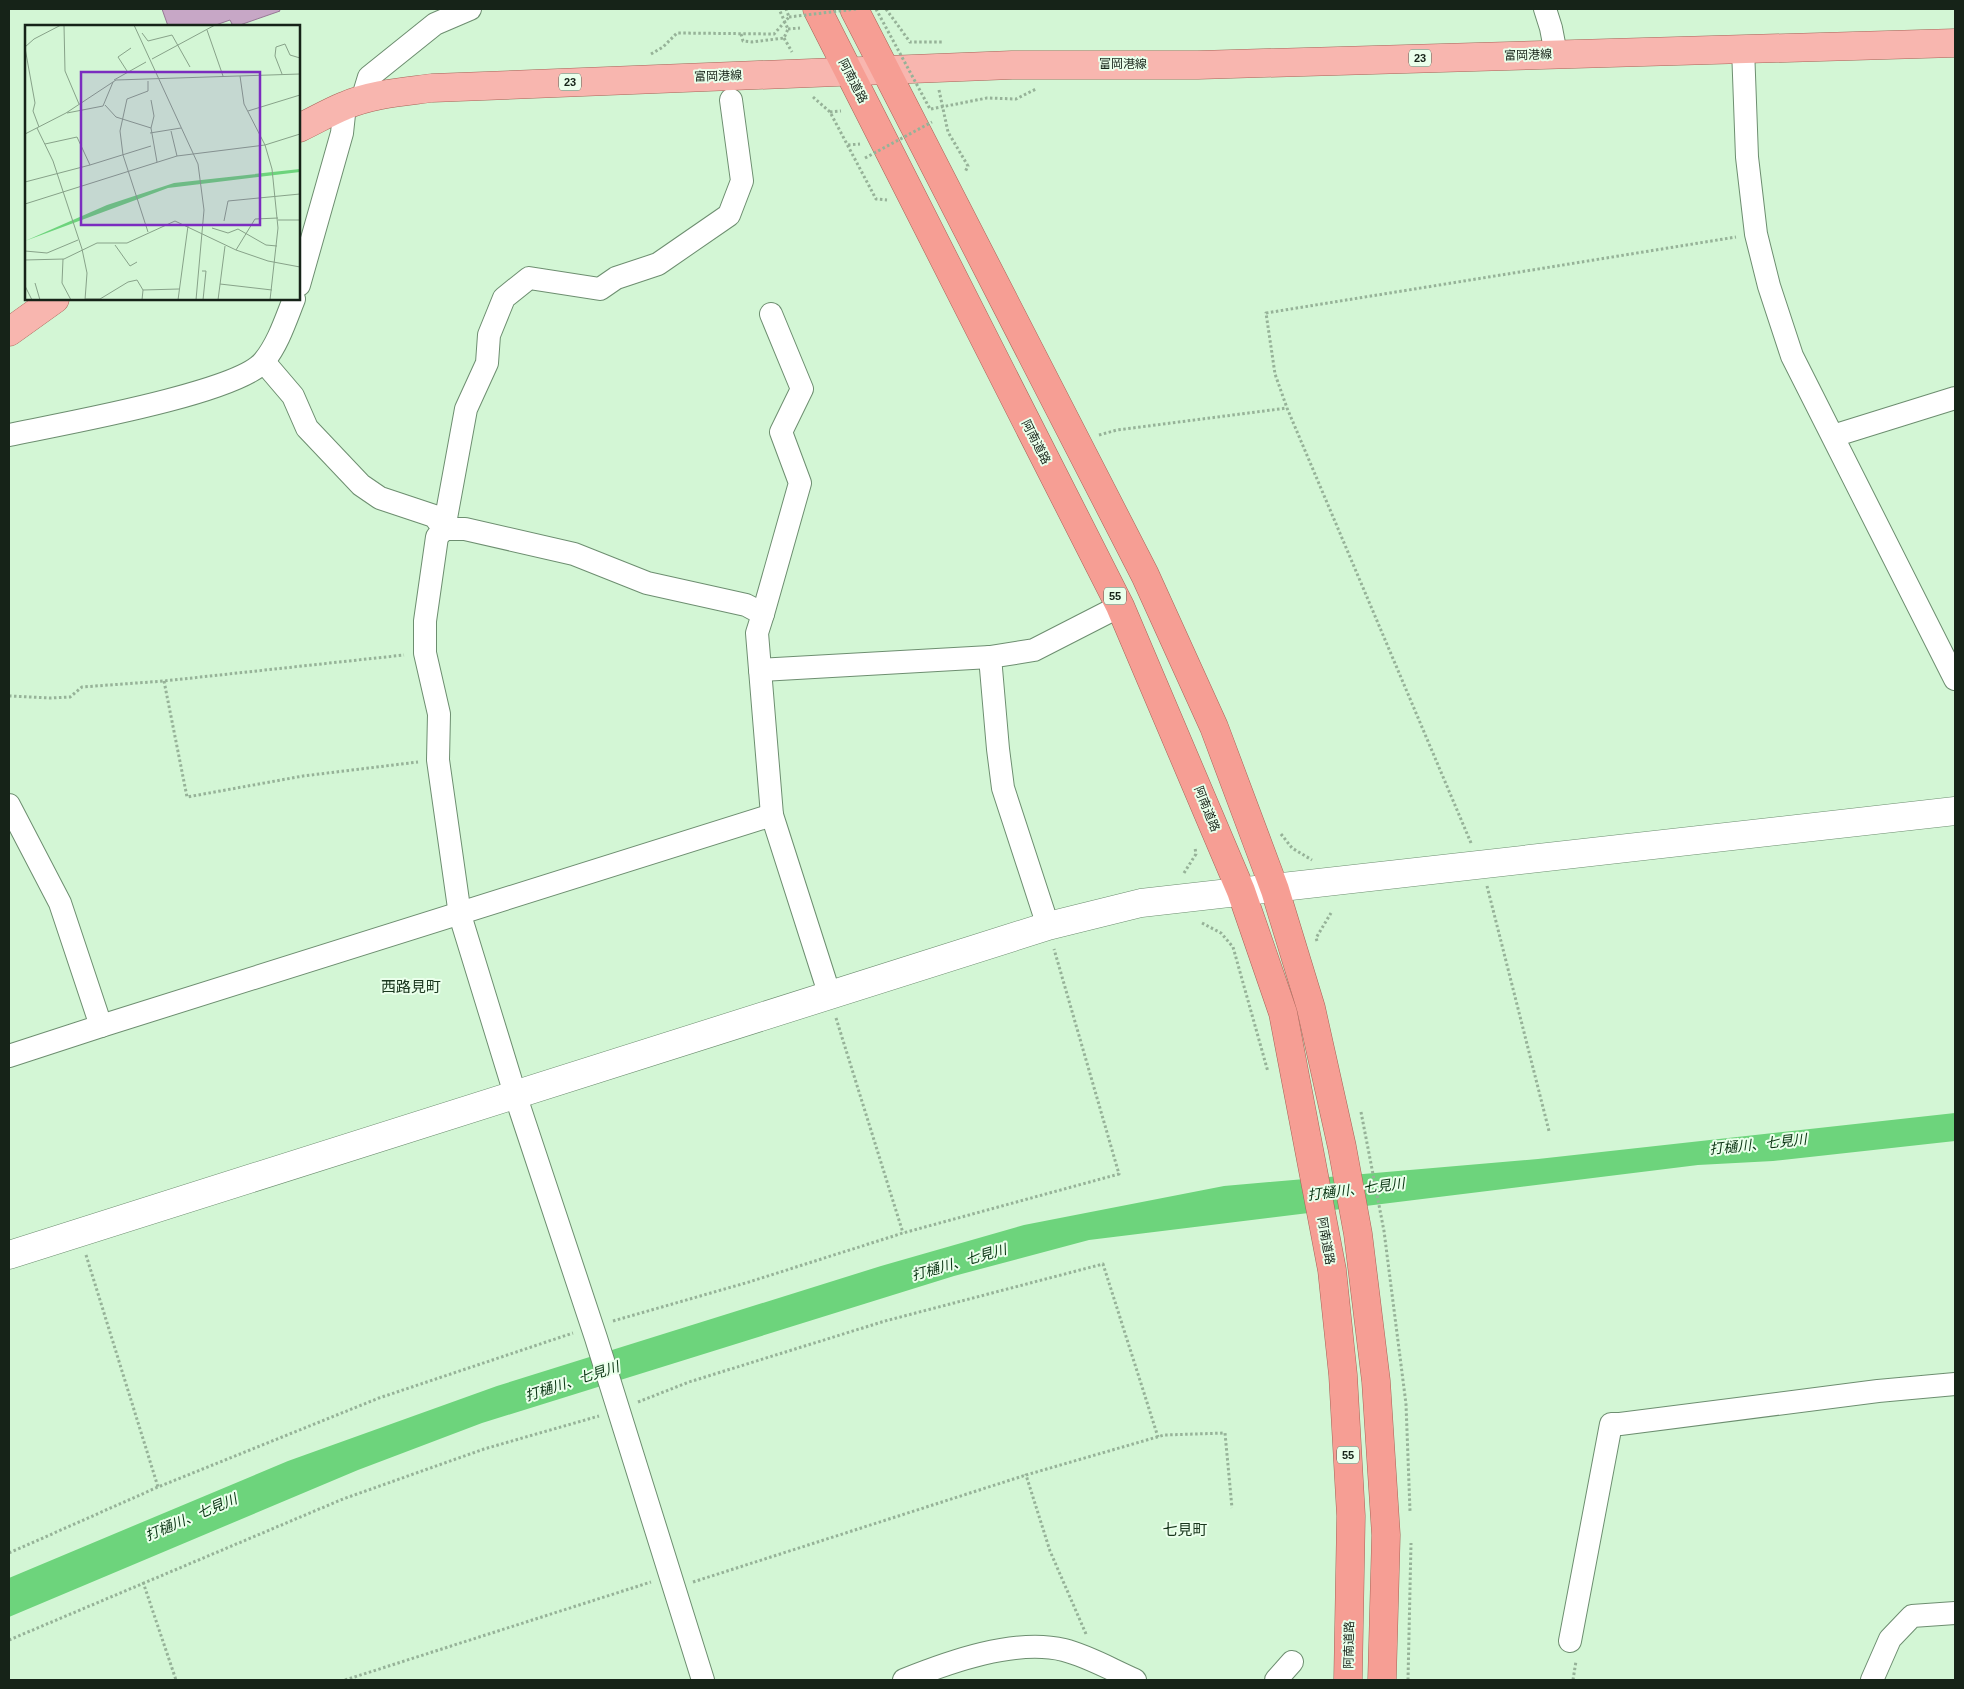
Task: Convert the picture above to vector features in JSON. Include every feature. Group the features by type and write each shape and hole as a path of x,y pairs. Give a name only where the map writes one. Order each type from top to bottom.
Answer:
{"highway":[{"name":"阿南道路","path":"816,9 1120,606 1241,891 1283,1013 1332,1270 1343,1375 1352,1516 1348,1680"},
{"path":"855,9 1145,574 1214,728 1275,890 1355,1144 1371,1233 1376,1381 1386,1535 1382,1680"}],"main road":[{"name":"富岡港線","path":"300,128 353,103 383,94 432,88 1012,64 1198,64 1955,43"},
{"path":"9,332 54,300"}],"street":[{"path":"300,281 342,133 353,103 369,77 436,24 470,9"},
{"path":"1545,9 1556,54"},
{"path":"1743,48 1747,157 1756,234 1769,286 1792,356 1955,679"},
{"path":"702,1680 594,1332 460,915 438,760 439,714 425,653 425,622 437,537 444,529 466,410 487,363 489,335 504,298 529,278 600,289 616,278 658,264 729,215 742,181 731,100"},
{"path":"9,435 113,414 193,393 242,377 264,362 282,328 294,300"},
{"path":"770,314 802,389 781,432 800,483 757,632 772,815 830,996"},
{"path":"264,362 293,396 307,428 361,485 380,498 434,516 444,529"},
{"path":"1833,436 1955,398"},
{"path":"444,529 465,528 574,554 647,583 746,605 763,614"},
{"path":"760,670 990,657 1034,650 1120,606"},
{"path":"990,657 1003,788 1048,926"},
{"path":"9,805 60,903 101,1026"},
{"path":"9,1255 1048,926 1141,903 1241,891 1275,890 1955,811"},
{"path":"9,1056 772,815"},
{"path":"1570,1641 1611,1424 1878,1391 1955,1384"},
{"path":"1872,1680 1890,1639 1912,1616 1955,1613"},
{"path":"904,1680 973,1655 1033,1647 1064,1650 1135,1680"},
{"path":"1276,1680 1292,1662"}],"path":[{"path":"741,34 743,41 752,42 784,38 788,29 779,9"},
{"path":"786,9 789,17"},
{"path":"753,34 774,34 789,17 855,9"},
{"path":"876,9 930,109 987,98"},
{"path":"886,9 905,33"},
{"path":"939,90 948,132 968,166 963,174"},
{"path":"830,112 840,110 844,115"},
{"path":"865,158 932,122"},
{"path":"848,145 876,199 887,200"},
{"path":"884,194 891,208"},
{"path":"1549,1132 1482,866 1287,408 1275,374 1266,313 1756,234"},
{"path":"1077,442 1117,430 1287,408"},
{"path":"9,696 61,698 70,697 82,687 164,681 425,653"},
{"path":"164,681 187,797 303,776 438,760"},
{"path":"1278,827 1292,848 1313,860"},
{"path":"1184,873 1196,854 1195,840"},
{"path":"1202,923 1220,934 1233,947 1271,1081"},
{"path":"9,1553 158,1487 379,1398 594,1332 903,1233 1119,1174 1048,926"},
{"path":"830,996 903,1233"},
{"path":"1355,1144 1371,1233"},
{"path":"79,1233 158,1487"},
{"path":"345,1680 1164,1435 1225,1433 1232,1508"},
{"path":"1026,1475 1050,1551 1093,1649 1091,1661"},
{"path":"144,1582 176,1680"}],"water":[{"name":"打樋川、七見川","path":"1955,1113 1955,1141 1773,1161 1698,1165 1089,1240 954,1276 482,1423 358,1470 9,1617 9,1578 288,1461 497,1386 881,1266 1024,1225 1224,1186 1538,1159"}],"building":[{"path":"162,9 279,9 280,11 240,25 232,25 230,20 216,25 168,25"}],"district":[{"name":"西路見町","path":"411,987"},
{"name":"七見町","path":"1185,1530"}]}
